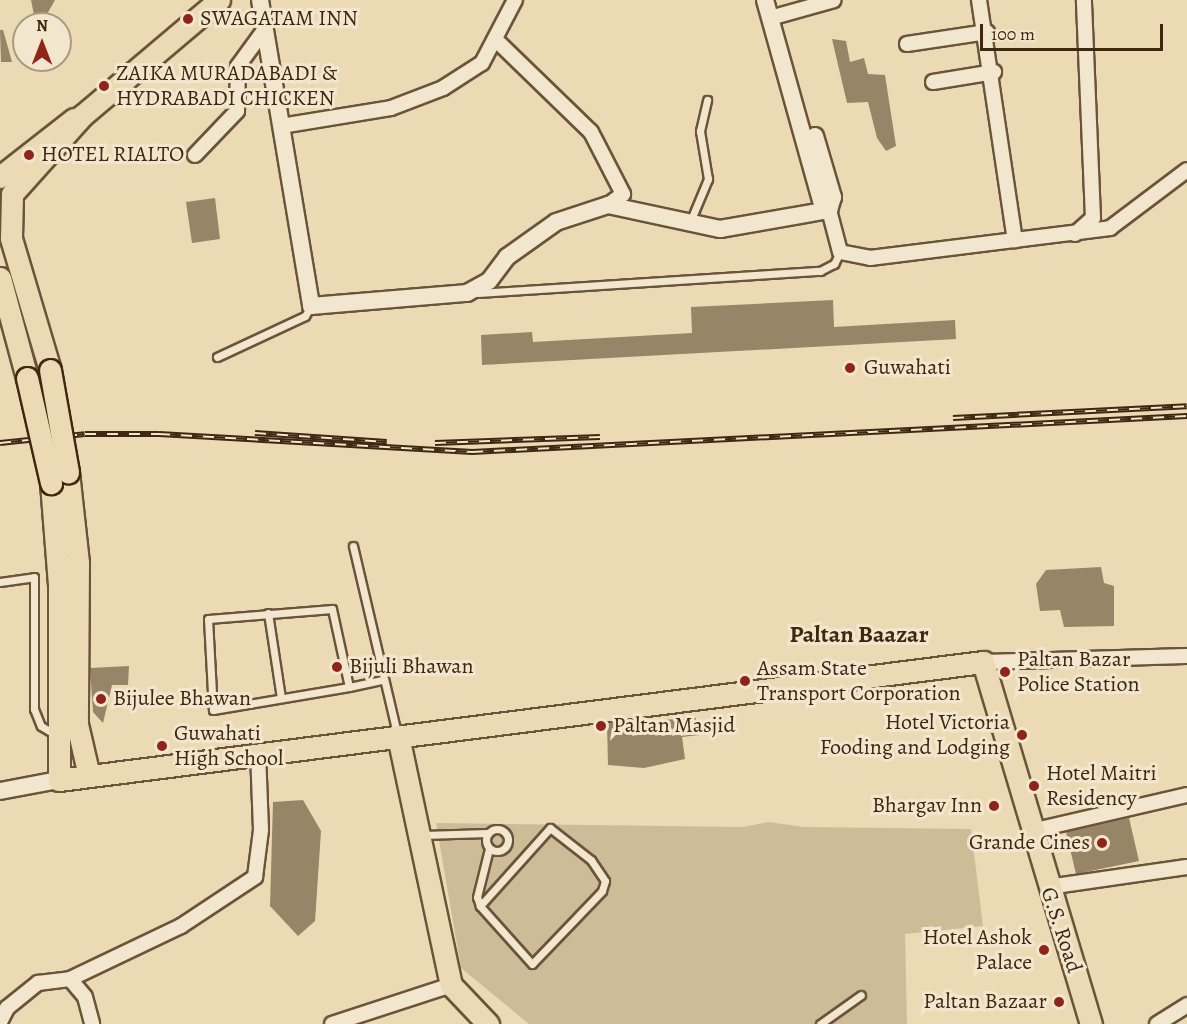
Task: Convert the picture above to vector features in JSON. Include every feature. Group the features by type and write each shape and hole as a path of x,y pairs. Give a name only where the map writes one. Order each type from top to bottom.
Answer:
{"main road":[{"path":"89,776 77,724 78,563 68,472 50,370 9,223 12,194 79,123 219,0"},
{"path":"0,177 70,120 79,123"},
{"path":"0,278 51,483 59,584 56,731 58,780 983,662"},
{"name":"G.S. Road","path":"983,662 1031,831 1091,1024"},
{"path":"398,736 417,836 451,985 488,1024"}],"street":[{"path":"260,0 311,306 467,293 489,281 507,258 556,222 608,205 623,194 591,132 496,40"},
{"path":"281,126 391,108 443,88 482,63 515,0"},
{"path":"765,0 775,12 821,200 829,210 840,252 870,258 1110,228 1187,170"},
{"path":"775,12 834,0"},
{"path":"979,0 994,72 1016,240"},
{"path":"1075,234 1093,218 1084,0"},
{"path":"195,155 237,111 238,66 265,29"},
{"path":"907,44 987,32"},
{"path":"933,82 994,72"},
{"path":"608,205 720,229 829,210"},
{"path":"983,662 1187,656"},
{"path":"0,1022 7,1008 38,983 70,979 181,926 255,878 261,830 258,753"},
{"path":"0,791 58,780"},
{"path":"1031,831 1187,795"},
{"path":"1048,887 1187,867"},
{"path":"70,979 86,997 92,1024"},
{"path":"332,1024 451,985"},
{"path":"1157,1024 1187,1005"}],"lane":[{"path":"690,222 708,179 700,131 707,100"},
{"path":"467,293 820,271 834,264 840,252"},
{"path":"217,357 304,316 311,306"},
{"path":"353,546 382,680 398,736"},
{"path":"0,582 34,577 34,709 41,726 56,731"},
{"path":"349,687 332,609 208,619 213,710 349,687 382,680"},
{"path":"268,613 281,699"},
{"path":"480,906 550,828 591,860 605,880 602,891 532,964 480,906 480,869 489,849 488,833"},
{"path":"417,836 488,833 501,830 508,840 502,851 489,849"},
{"path":"820,1024 861,995"}],"shaded area":[{"path":"769,822 804,827 971,829 983,926 905,934 907,1024 529,1024 461,968 436,823 743,827"}],"building":[{"path":"31,0 55,0 48,12 33,12"},
{"path":"0,30 3,30 12,62 1,62"},
{"path":"832,39 846,41 850,62 864,58 868,74 885,75 896,146 886,151 877,138 868,102 847,103"},
{"path":"215,198 220,239 192,243 186,202"},
{"path":"833,300 834,327 955,320 956,339 482,365 481,335 532,332 533,342 692,333 691,307"},
{"path":"1101,567 1104,583 1114,586 1114,626 1064,627 1060,610 1040,611 1036,584 1046,570"},
{"path":"129,666 128,685 112,685 103,723 93,712 90,668"},
{"path":"696,718 699,735 682,737 685,759 644,768 608,765 607,723"},
{"path":"303,800 321,831 315,921 298,936 270,906 273,802"},
{"name":"Grande Cines","path":"1129,818 1139,861 1076,874 1066,832"}],"railway":[{"path":"953,418 1187,406"},
{"path":"0,443 85,434 159,434 472,452 1187,416"},
{"path":"255,433 387,442"},
{"path":"435,443 600,437"}],"place":[{"name":"SWAGATAM INN","path":"188,19"},
{"name":"ZAIKA MURADABADI & HYDRABADI CHICKEN","path":"104,86"},
{"name":"HOTEL RIALTO","path":"29,155"},
{"name":"Guwahati","path":"850,368"},
{"name":"Bijuli Bhawan","path":"337,667"},
{"name":"Paltan Bazar Police Station","path":"1005,672"},
{"name":"Assam State Transport Corporation","path":"745,681"},
{"name":"Bijulee Bhawan","path":"101,699"},
{"name":"Paltan Masjid","path":"601,726"},
{"name":"Hotel Victoria Fooding and Lodging","path":"1022,735"},
{"name":"Guwahati High School","path":"162,746"},
{"name":"Hotel Maitri Residency","path":"1034,786"},
{"name":"Bhargav Inn","path":"994,806"},
{"name":"Grande Cines","path":"1102,843"},
{"name":"Hotel Ashok Palace","path":"1044,950"},
{"name":"Paltan Bazaar","path":"1059,1002"}],"district":[{"name":"Paltan Baazar","path":"859,635"}]}
